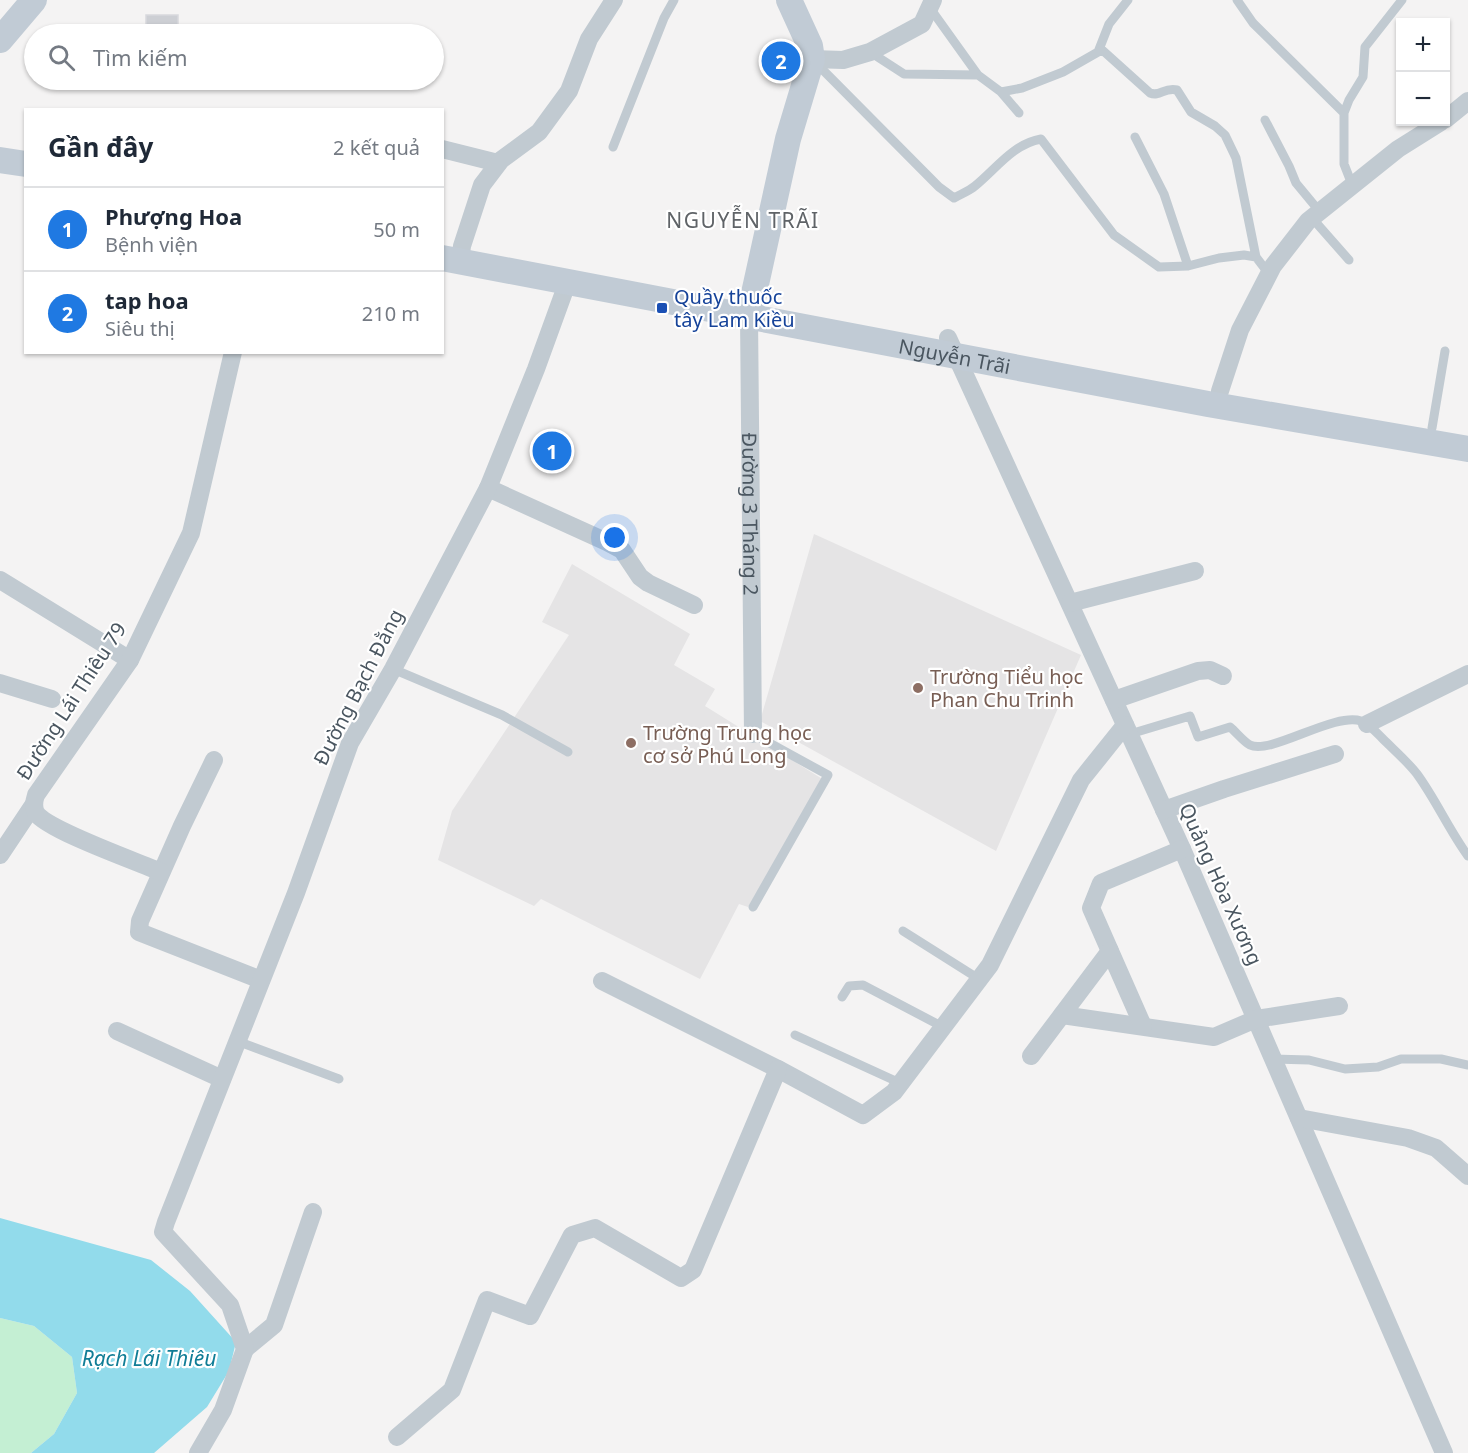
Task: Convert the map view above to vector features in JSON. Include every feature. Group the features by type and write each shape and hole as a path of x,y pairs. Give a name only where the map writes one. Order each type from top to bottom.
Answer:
{"main road":[{"path":"0,40 34,0"},
{"path":"789,0 810,46 812,62"},
{"name":"Đường 3 Tháng 2","path":"751,307 788,139 812,62"},
{"path":"5,169 24,179"},
{"name":"Nguyễn Trãi","path":"452,252 568,281 751,307"},
{"name":"Nguyễn Trãi","path":"452,252 1320,416 1468,434"},
{"name":"Nguyễn Trãi","path":"952,347 1220,391 1468,449"}],"street":[{"path":"452,252 482,184 498,163 539,132 569,91 589,39 614,0"},
{"path":"812,62 843,60 870,52 922,24 932,4"},
{"path":"1450,116 1468,101"},
{"path":"1220,391 1239,330 1273,266 1316,215 1398,149 1435,126"},
{"path":"444,150 498,163"},
{"name":"Đường Bạch Đằng","path":"243,1355 230,1305 164,1232 166,1222 296,893 350,743 393,669 488,488 536,369 568,281"},
{"name":"Đường 3 Tháng 2","path":"751,307 753,734"},
{"name":"Quảng Hòa Xương","path":"952,347 1182,849 1444,1453"},
{"name":"Đường Lái Thiêu 79","path":"161,872 49,824 37,814 34,804 36,795 130,660 191,533 233,354"},
{"path":"488,488 617,547 626,555 643,580 693,605"},
{"path":"1070,603 1195,571"},
{"path":"0,580 130,660"},
{"path":"1114,700 1198,670 1210,670 1223,676"},
{"path":"1367,724 1468,674"},
{"path":"0,683 52,699"},
{"path":"602,981 778,1069 863,1115 894,1092 979,979 995,955 1081,780 1128,730"},
{"path":"1164,810 1335,754"},
{"path":"214,760 161,872 140,921 139,932 261,980"},
{"path":"0,855 34,804"},
{"path":"1143,1026 1091,908 1101,883 1182,849"},
{"path":"1031,1056 1110,951"},
{"path":"1062,1015 1214,1037 1256,1019 1339,1006"},
{"path":"117,1031 222,1079"},
{"path":"397,1437 452,1390 487,1300 530,1316 573,1235 595,1228 681,1278 693,1270 778,1069"},
{"path":"1299,1118 1408,1138 1436,1148 1468,1176"},
{"path":"205,1450 228,1399 243,1355 274,1325 313,1212"}],"lane":[{"path":"614,147 664,18 674,0"},
{"path":"1001,92 1022,88 1063,72 1098,52 1109,24 1128,0"},
{"path":"1237,0 1253,23 1344,113"},
{"path":"1353,187 1344,164 1344,113 1363,77 1365,47 1402,0"},
{"path":"932,4 978,75 1001,92 1018,113"},
{"path":"1100,48 1150,93 1158,94 1170,88 1177,90 1191,112 1215,126 1225,135 1236,158 1256,257 1269,274"},
{"path":"870,52 904,74 978,75"},
{"path":"812,62 939,187 954,198 974,187 1003,160 1029,141 1041,139 1114,235 1159,267 1188,266 1219,258 1244,255 1256,257"},
{"path":"1265,120 1290,166 1296,183 1349,260"},
{"path":"1135,137 1164,194 1188,266"},
{"path":"1432,428 1445,351"},
{"path":"393,669 502,715 568,752"},
{"path":"1128,730 1190,716 1198,737 1230,727 1251,746 1259,746 1288,740 1321,727 1359,720 1367,724 1418,775 1468,856"},
{"name":"Đường 3 Tháng 2","path":"753,734 828,775 753,907"},
{"path":"903,931 979,979"},
{"path":"842,997 849,986 863,984 943,1027"},
{"path":"795,1035 900,1083"},
{"path":"237,1041 339,1079"},
{"path":"1273,1059 1309,1060 1345,1070 1378,1067 1401,1059 1441,1059 1468,1065"}],"shaded area":[{"name":"Trường Tiểu học Phan Chu Trinh","path":"814,534 1081,655 996,851 760,721"},
{"name":"Trường Trung học cơ sở Phú Long","path":"572,564 690,634 674,665 715,689 705,706 824,780 748,907 739,904 700,979 541,899 534,906 438,860 452,811 569,635 542,622"}],"green space":[{"path":"0,1318 34,1326 72,1357 77,1393 54,1434 31,1453 0,1453"}],"water":[{"name":"Rạch Lái Thiêu","path":"0,1218 151,1260 190,1291 236,1342 229,1371 207,1407 154,1453 31,1453 54,1434 77,1393 72,1357 34,1326 0,1318"}],"building":[{"path":"146,15 178,15 178,24 146,24"}],"place":[{"name":"tap hoa","path":"781,61"},
{"name":"Quầy thuốc tây Lam Kiều","path":"662,308"},
{"name":"Phượng Hoa","path":"552,451"},
{"name":"Trường Tiểu học Phan Chu Trinh","path":"918,688"},
{"name":"Trường Trung học cơ sở Phú Long","path":"631,743"}],"district":[{"name":"NGUYỄN TRÃI","path":"743,220"}]}
